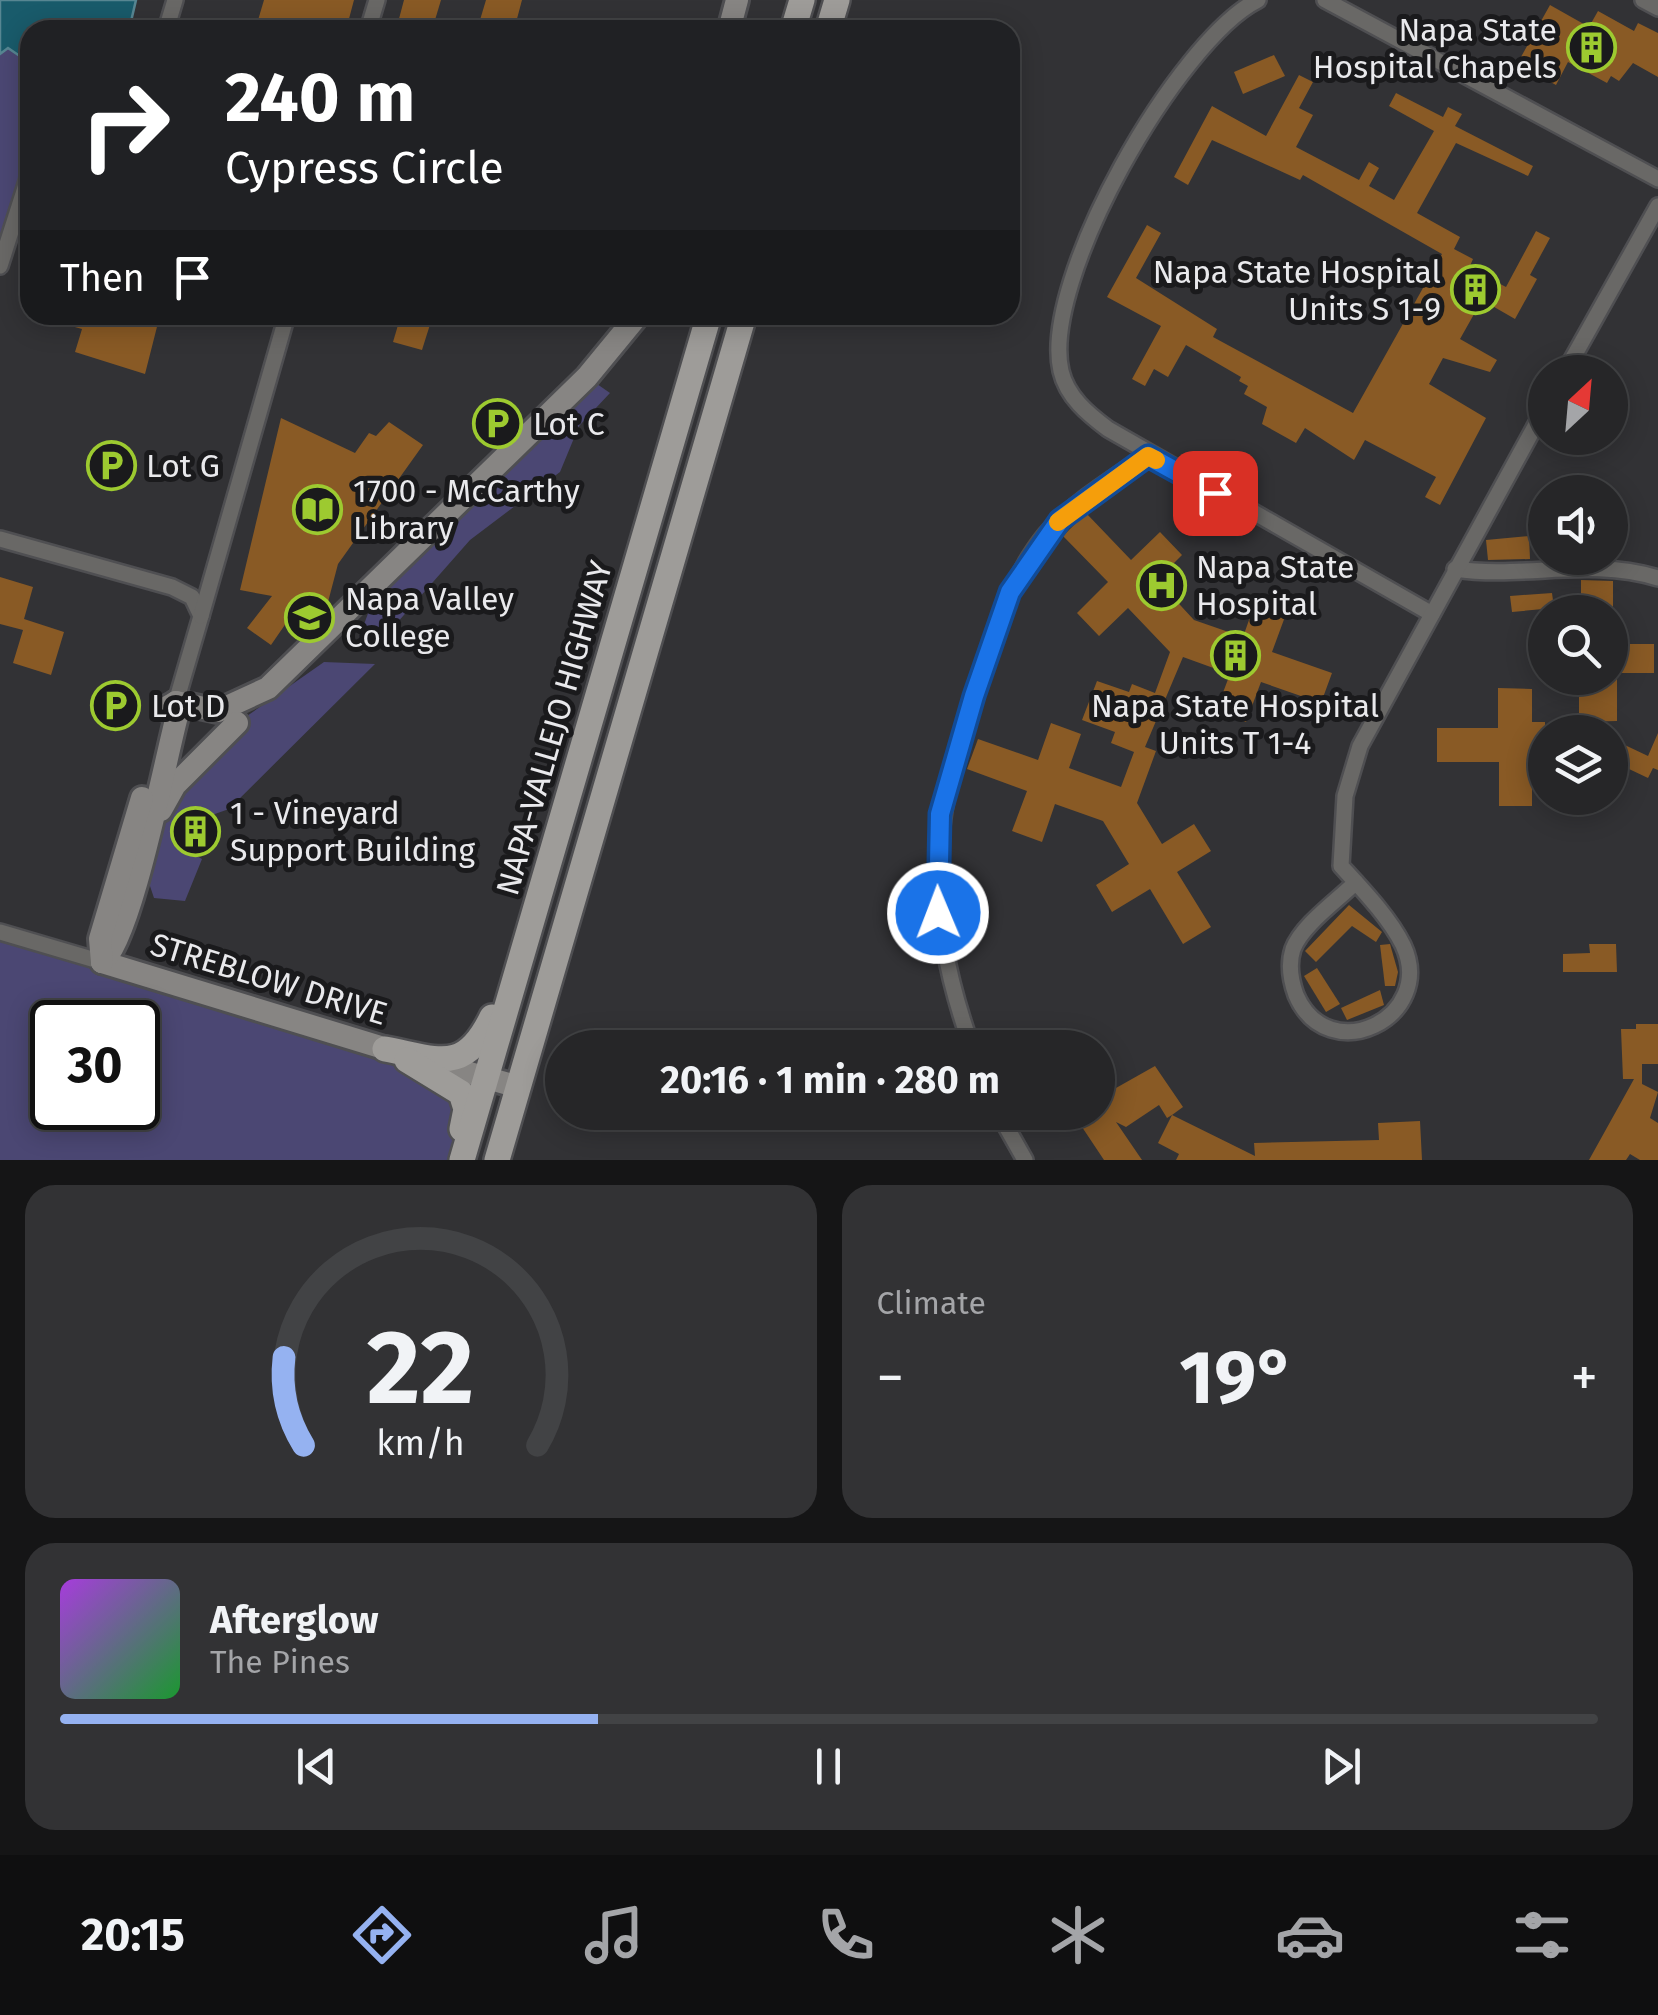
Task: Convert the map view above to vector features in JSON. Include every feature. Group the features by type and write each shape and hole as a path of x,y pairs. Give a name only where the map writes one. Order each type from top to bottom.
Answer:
{"main road":[{"name":"NAPA-VALLEJO HIGHWAY","path":"459,1160 706,325"},
{"name":"NAPA-VALLEJO HIGHWAY","path":"497,1160 741,325"},
{"path":"385,1049 449,1059 464,1056 481,1040 517,970"},
{"path":"385,1049 461,1093 466,1109 459,1160"}],"street":[{"path":"1258,0 1228,20 1168,95 1093,222 1061,308 1062,373 1079,406 1148,456 1432,614"},
{"path":"1325,0 1658,180"},
{"path":"1643,0 1658,8"},
{"path":"0,266 20,203"},
{"path":"1575,355 1658,206"},
{"path":"102,962 100,939 201,616 284,325"},
{"path":"102,962 117,947 146,848 175,785 238,724 268,688 587,377 630,325"},
{"path":"1356,882 1299,940 1291,957 1293,984 1305,1010 1321,1025 1346,1033 1366,1030 1390,1018 1401,1005 1409,980 1401,941 1356,882 1341,866 1345,796 1360,746 1528,438"},
{"path":"966,1030 946,970 938,913 940,814 952,768 1003,608 1020,574 1044,538 1073,507 1148,456"},
{"path":"0,538 182,591 198,604 201,616"},
{"path":"1455,569 1493,574 1598,567 1658,578"},
{"path":"173,709 218,710 268,688"},
{"path":"173,709 222,727 238,724"},
{"path":"146,848 173,709"},
{"name":"STREBLOW DRIVE","path":"0,932 518,1087"},
{"path":"1008,1130 1025,1160"}],"shaded area":[{"path":"8,48 20,56 20,202 8,239 0,240 0,54"},
{"path":"587,377 610,393 579,426 560,472 470,540 396,624 359,638 381,578"},
{"path":"324,662 375,664 229,809 212,815 201,808 179,846 202,859 185,901 154,898 142,862 156,824 237,723"},
{"path":"0,932 385,1049 461,1093 457,1160 0,1160"}],"water":[{"path":"0,0 136,0 131,20 20,20 20,56 8,48 0,54"}],"building":[{"path":"264,0 354,0 349,20 258,20"},
{"path":"404,0 441,0 435,20 399,20"},
{"path":"486,0 522,0 517,20 480,20"},
{"name":"Napa State Hospital Chapels","path":"1550,5 1589,27 1598,11 1634,31 1638,23 1658,33 1658,77 1633,63 1619,81 1611,76 1607,83 1568,62 1556,85 1517,64"},
{"path":"1274,55 1285,76 1243,94 1234,72"},
{"name":"Napa State Hospital Units S 1-9","path":"1299,75 1313,82 1299,108 1313,115 1296,147 1359,180 1369,162 1379,168 1369,186 1394,200 1434,131 1389,106 1396,93 1443,117 1448,107 1462,114 1455,126 1533,166 1528,176 1456,143 1417,213 1460,237 1454,249 1473,259 1469,268 1506,287 1536,231 1550,238 1530,275 1537,279 1515,319 1482,300 1460,339 1497,360 1490,372 1443,358 1429,384 1486,418 1440,505 1425,497 1436,477 1365,440 1354,460 1305,428 1296,443 1262,424 1267,407 1244,394 1248,386 1239,381 1241,377 1186,345 1168,377 1154,369 1145,386 1132,379 1161,326 1107,297 1147,225 1161,233 1136,278 1217,329 1213,337 1353,413 1442,254 1303,175 1300,180 1212,140 1188,185 1174,177 1212,106 1266,136"},
{"path":"68,325 157,325 145,374 75,352 82,329"},
{"path":"398,325 430,325 422,350 393,342"},
{"name":"1700 - McCarthy Library","path":"281,418 355,453 369,433 376,436 389,422 423,445 338,564 328,602 314,598 297,621 291,616 271,645 247,628 272,596 240,590"},
{"path":"1086,513 1131,560 1160,532 1182,555 1157,580 1194,620 1243,637 1255,603 1286,614 1272,652 1332,673 1321,703 1261,682 1246,722 1216,711 1230,674 1183,657 1145,747 1156,751 1137,803 1162,844 1194,824 1211,851 1177,872 1211,927 1183,944 1150,889 1112,912 1096,885 1129,864 1103,821 1055,804 1042,842 1012,831 1027,791 967,769 978,739 1038,760 1051,723 1081,734 1069,768 1121,787 1134,752 1111,743 1115,732 1082,720 1097,681 1129,692 1132,684 1155,693 1170,652 1128,608 1099,636 1077,613 1108,582 1063,536"},
{"path":"1528,536 1528,559 1488,560 1486,540"},
{"path":"0,577 33,587 24,619 64,632 51,675 13,663 23,630 0,624"},
{"path":"1581,580 1613,581 1613,595 1581,595"},
{"path":"1552,593 1552,595 1528,595 1528,610 1512,612 1510,596"},
{"path":"1628,644 1654,644 1654,673 1628,673"},
{"path":"1498,688 1528,689 1528,695 1532,695 1532,715 1528,715 1528,806 1499,806 1499,762 1437,762 1437,728 1498,728"},
{"path":"1579,695 1617,695 1617,715 1579,715"},
{"path":"1658,733 1658,770 1653,768 1648,778 1628,769 1628,747 1648,756"},
{"name":"1 - Vineyard Support Building","path":"202,808 212,815 190,853 179,846"},
{"path":"1349,905 1382,932 1376,942 1352,926 1316,962 1305,951"},
{"path":"1390,944 1398,972 1395,986 1385,986 1380,945"},
{"path":"1589,944 1616,944 1617,972 1563,972 1563,954 1590,953"},
{"path":"1317,968 1340,1004 1326,1012 1304,976"},
{"path":"1380,990 1384,1005 1347,1020 1341,1008"},
{"path":"1636,1024 1658,1024 1658,1064 1642,1064 1642,1084 1658,1092 1650,1118 1658,1123 1658,1160 1640,1160 1630,1154 1626,1160 1589,1160 1634,1079 1623,1079 1621,1029 1636,1029"},
{"path":"1155,1066 1183,1107 1167,1118 1159,1105 1126,1127 1116,1122 1142,1160 1104,1160 1084,1130 1115,1130 1115,1089"},
{"path":"1172,1115 1255,1156 1254,1143 1379,1140 1378,1123 1420,1121 1422,1160 1176,1160 1179,1154 1158,1143"}],"slow traffic":[{"path":"1058,522 1073,507 1148,456 1156,460"}],"place":[{"name":"Napa State Hospital Chapels","path":"1592,48"},
{"name":"Napa State Hospital Units S 1-9","path":"1476,290"},
{"name":"Lot C","path":"498,424"},
{"name":"Lot G","path":"111,466"},
{"name":"1700 - McCarthy Library","path":"318,509"},
{"name":"Napa State Hospital","path":"1161,585"},
{"name":"Napa Valley College","path":"310,617"},
{"name":"Napa State Hospital Units T 1-4","path":"1235,656"},
{"name":"Lot D","path":"116,706"},
{"name":"1 - Vineyard Support Building","path":"195,831"}],"route":[{"path":"938,913 940,814 945,794 1003,608 1031,556 1073,507 1148,456 1215,493"}]}
